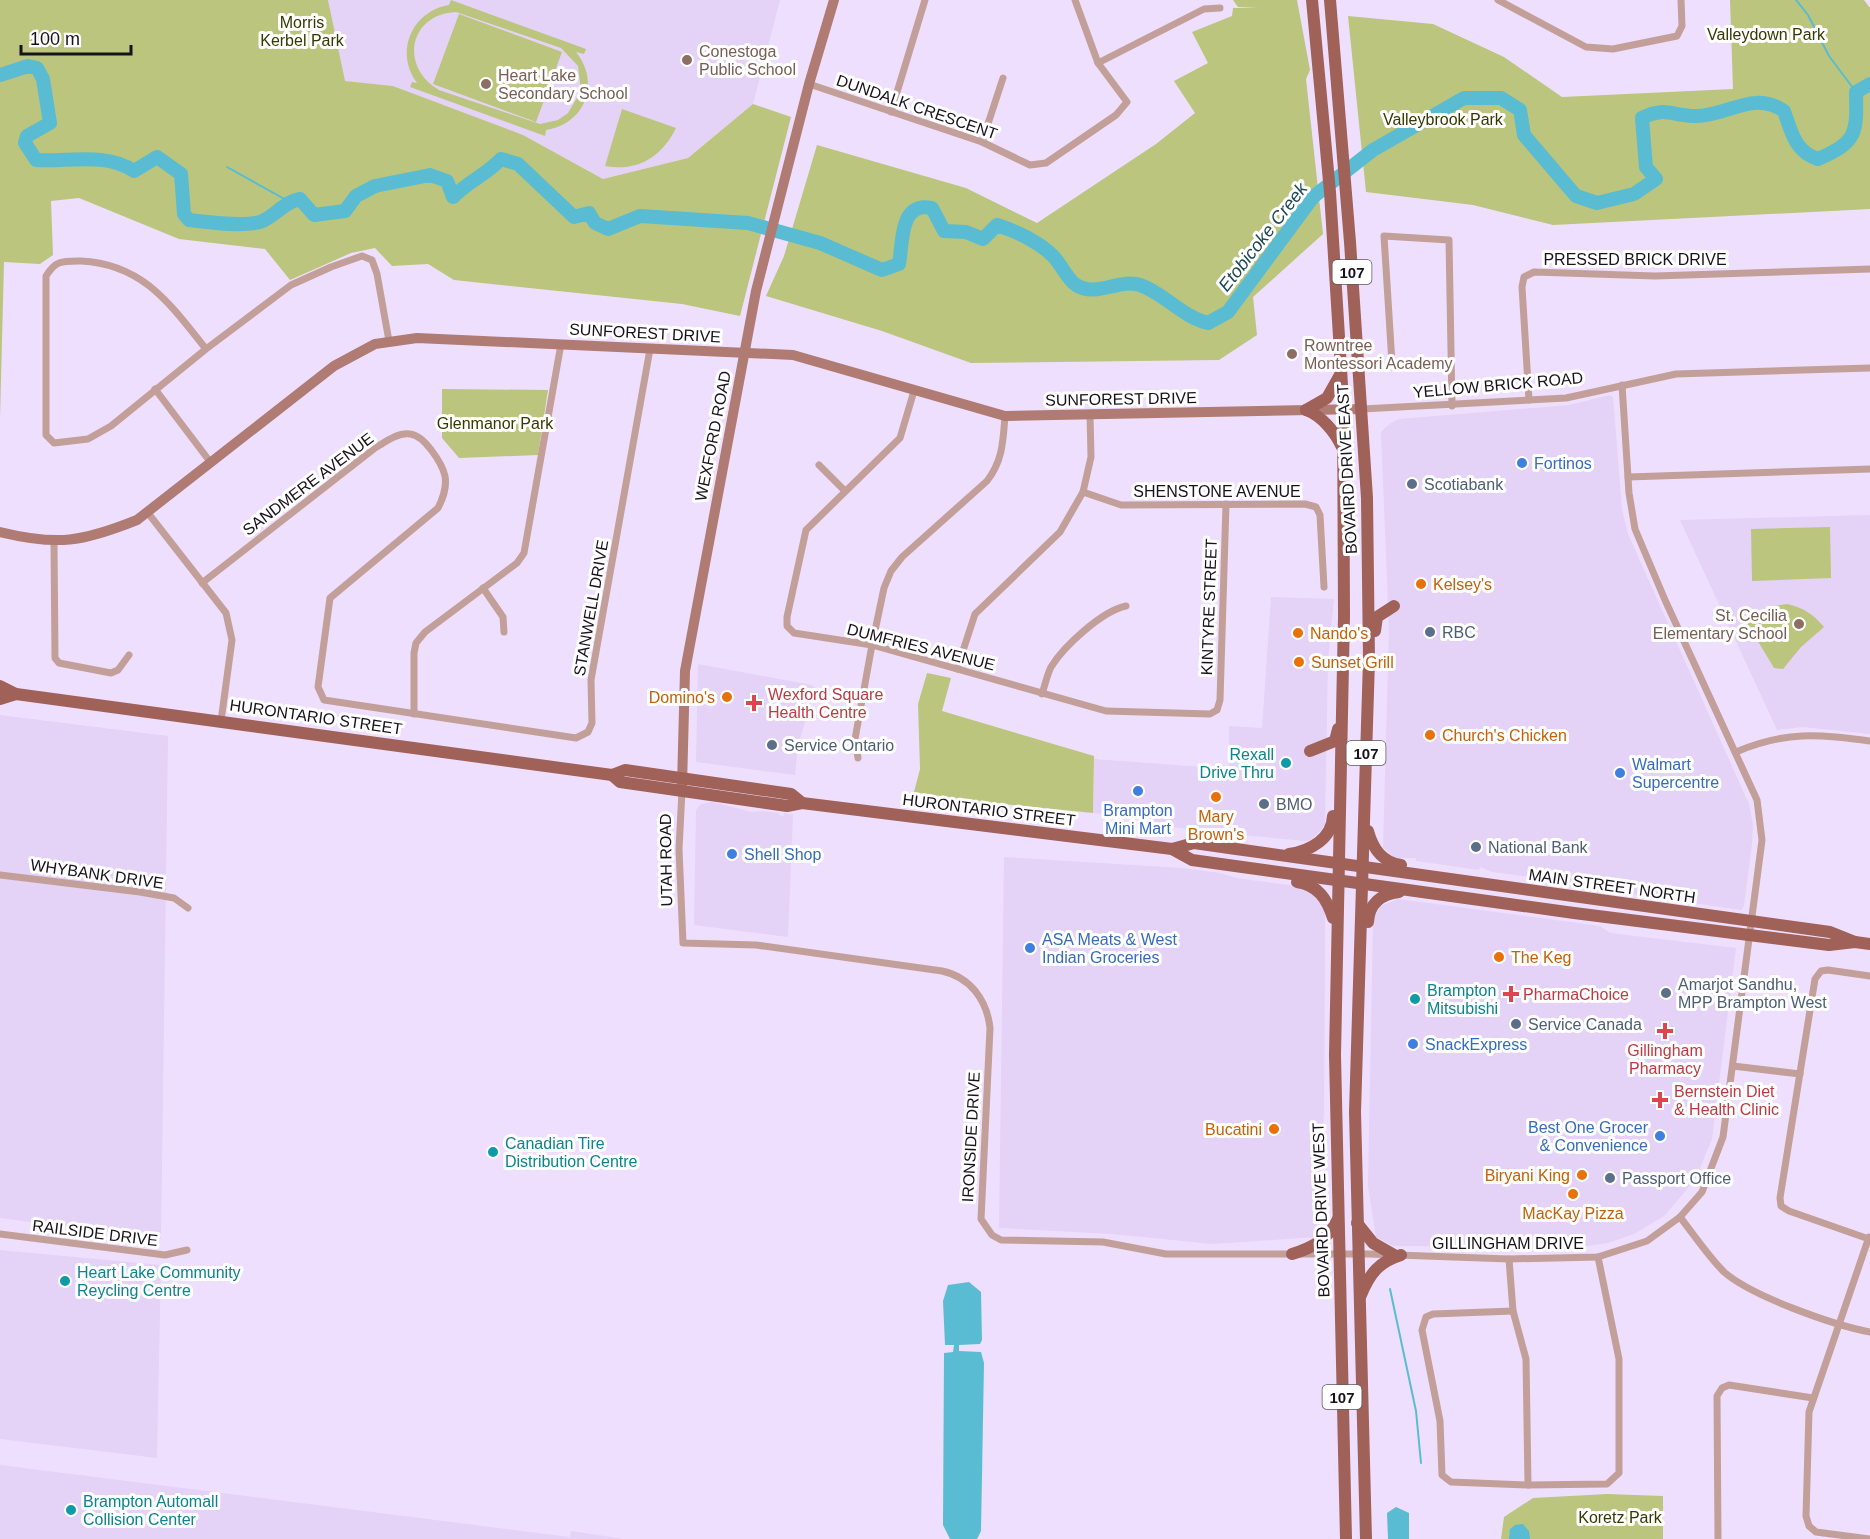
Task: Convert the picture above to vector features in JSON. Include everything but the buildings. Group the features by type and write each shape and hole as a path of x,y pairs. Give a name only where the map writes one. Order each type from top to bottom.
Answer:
{"main road":[{"name":"BOVAIRD DRIVE EAST","path":"1312,0 1330,192 1342,368 1341,722 1337,863"},
{"name":"BOVAIRD DRIVE EAST","path":"1329,0 1362,409 1369,646 1364,866"},
{"path":"1342,368 1331,393 1306,410 1333,432 1343,450"},
{"path":"1368,568 1372,595 1384,604 1394,606 1382,611 1377,617 1375,638 1369,646"},
{"name":"HURONTARIO STREET","path":"0,686 16,694 612,775 625,770 682,778 791,794 802,803"},
{"name":"HURONTARIO STREET","path":"0,699 16,694"},
{"path":"1310,751 1335,741 1335,734 1341,722"},
{"name":"HURONTARIO STREET","path":"612,775 620,783 787,806 802,803 1172,849 1192,860 1363,884"},
{"path":"1283,855 1307,849 1322,840 1333,825 1334,799 1339,793"},
{"path":"1365,818 1371,842 1383,857 1391,864 1410,867 1424,875"},
{"name":"HURONTARIO STREET","path":"1172,849 1194,843 1364,866"},
{"name":"107","path":"1337,863 1337,881"},
{"name":"MAIN STREET NORTH","path":"1364,866 1750,929 1829,945 1855,942 1870,944"},
{"name":"107","path":"1364,866 1355,1112 1366,1539"},
{"path":"1275,872 1282,879 1305,883 1320,892 1329,905 1336,936"},
{"name":"BOVAIRD DRIVE WEST","path":"1337,881 1335,1152 1339,1218 1346,1539"},
{"name":"MAIN STREET NORTH","path":"1363,884 1750,929"},
{"path":"1362,943 1368,932 1371,908 1379,899 1396,892 1421,892"},
{"path":"1292,1254 1307,1250 1323,1240 1339,1218"},
{"path":"1357,1221 1374,1243 1398,1255"},
{"path":"1359,1299 1368,1277 1377,1267 1398,1255"}],"street":[{"name":"WEXFORD ROAD","path":"682,778 685,671 744,354 761,268 809,84 834,0"},
{"path":"891,112 925,0"},
{"name":"DUNDALK CRESCENT","path":"809,84 982,142 1030,165 1046,163 1116,115 1127,102 1098,63 1075,0"},
{"path":"1498,0 1586,47 1602,50 1677,36 1682,26 1681,0"},
{"path":"1098,63 1204,9 1220,8"},
{"path":"982,142 1003,78"},
{"path":"1450,362 1392,363 1384,236 1449,240 1452,406"},
{"path":"206,349 159,292 145,283 105,262 60,261 53,264 46,276 46,435 54,443 88,439 111,426 206,349 291,285 362,256 372,260 377,274 389,341"},
{"name":"PRESSED BRICK DRIVE","path":"1529,400 1521,287 1524,277 1534,272 1655,276 1870,269"},
{"name":"SUNFOREST DRIVE","path":"0,532 54,543 105,533 148,513 334,366 357,352 389,341 417,338 793,355 1005,416 1343,410"},
{"path":"414,714 416,643 425,632 518,563 524,553 561,344"},
{"name":"STANWELL DRIVE","path":"414,714 576,738 588,732 592,723 591,680 650,349"},
{"name":"YELLOW BRICK ROAD","path":"1343,410 1452,406 1566,398 1676,374 1870,368"},
{"name":"GILLINGHAM DRIVE","path":"1340,1254 1509,1259 1598,1257 1647,1241 1680,1217 1702,1192 1715,1162 1723,1137 1762,840 1758,800 1665,600 1635,529 1628,477 1622,385"},
{"path":"155,389 211,463"},
{"name":"DUMFRIES AVENUE","path":"914,391 900,438 806,530 787,617 788,626 794,633 872,645 1106,711 1210,714 1217,710"},
{"path":"957,669 975,614 1060,532 1083,492 1091,457 1090,414"},
{"path":"858,758 855,739 884,588 891,570 902,557 987,481 998,467 1002,456 1005,416"},
{"name":"SANDMERE AVENUE","path":"202,583 375,447 395,436 408,433 420,437 445,474 443,498 438,508 330,598 318,687 324,700 414,714"},
{"path":"819,465 845,491"},
{"path":"1628,477 1870,469"},
{"name":"SHENSTONE AVENUE","path":"1083,492 1121,505 1305,504 1316,507 1320,514 1324,586"},
{"name":"KINTYRE STREET","path":"1217,710 1226,504"},
{"path":"148,513 226,613 232,640 221,721"},
{"path":"54,543 55,658 59,663 111,673 118,670 129,655"},
{"path":"483,588 503,617 504,632"},
{"path":"1042,694 1048,672 1058,659 1104,614 1126,606"},
{"path":"1736,752 1770,739 1803,734 1870,741"},
{"name":"UTAH ROAD","path":"682,778 680,849 683,943"},
{"name":"WHYBANK DRIVE","path":"0,875 140,892 174,898 188,908"},
{"name":"IRONSIDE DRIVE","path":"683,943 756,945 942,971 954,973 969,984 984,1002 990,1028 981,1219 992,1235 1001,1240 1103,1242 1167,1254 1340,1254"},
{"path":"1870,976 1828,970 1821,971 1815,979 1780,1198 1781,1206 1789,1211 1869,1237 1809,1412 1806,1516 1809,1526 1816,1532 1870,1539"},
{"path":"1733,1066 1800,1074"},
{"path":"1680,1217 1724,1271 1742,1285 1839,1323 1870,1332"},
{"name":"RAILSIDE DRIVE","path":"0,1234 165,1255 187,1250"},
{"path":"1513,1311 1433,1314 1426,1317 1422,1330 1440,1421 1442,1475 1451,1482 1528,1485 1607,1484 1619,1473 1619,1359 1598,1257"},
{"path":"1509,1259 1513,1311 1526,1359 1528,1485"},
{"path":"1718,1539 1717,1395 1722,1388 1730,1385 1813,1398"}],"shaded area":[{"path":"328,0 780,0 753,104 688,158 603,179 523,135 393,86 344,81"},
{"path":"1610,395 1613,397 1622,509 1628,534 1749,804 1753,825 1752,844 1744,906 1741,910 1595,889 1571,882 1492,872 1480,867 1479,870 1416,861 1416,858 1395,858 1383,847 1389,630 1381,432 1399,419 1569,405"},
{"name":"St. Cecilia Elementary School","path":"1870,515 1870,734 1803,727 1777,730 1680,520"},
{"path":"1271,597 1334,599 1328,660 1325,824 1321,830 1311,840 1305,841 1158,825 1149,819 1093,813 1094,759 1229,769 1229,726 1262,728"},
{"path":"698,664 812,685 815,688 798,746 795,775 696,762"},
{"path":"0,715 168,736 161,1239 0,1218"},
{"path":"712,802 752,812 763,811 784,816 784,813 793,815 788,937 694,925 696,810 701,804"},
{"path":"1004,857 1182,868 1220,873 1236,878 1297,886 1306,889 1318,899 1325,911 1325,950 1324,1112 1316,1237 1213,1244 1112,1234 999,1228"},
{"path":"1398,899 1600,926 1610,933 1736,948 1712,1139 1695,1180 1664,1216 1634,1234 1608,1243 1581,1247 1393,1246 1376,1237 1368,1186 1373,919 1381,906"},
{"path":"0,1250 161,1265 157,1458 0,1439"},
{"path":"0,1465 570,1537 571,1531 624,1539 0,1539"}],"green space":[{"name":"Morris Kerbel Park","path":"0,0 328,0 345,81 393,86 523,135 603,179 688,158 753,104 791,117 740,316 682,304 454,280 428,264 392,266 375,248 351,253 290,280 265,249 179,239 79,198 51,201 53,255 40,264 4,262 0,419"},
{"path":"451,0 586,49 584,54 576,52 587,76 588,89 579,111 571,120 546,130 545,136 410,87 412,82 417,83 410,71 407,59 410,35 425,15 449,5","holes":["456,12 561,48 578,66 581,91 568,113 558,120 540,124 439,90 426,80 414,56 419,31 440,15"]},
{"path":"1233,0 1297,0 1310,70 1306,79 1323,234 1253,297 1257,335 1219,360 971,363 882,331 766,296 784,256 817,145 966,188 1037,223 1156,144 1195,113 1174,81 1208,63 1192,32 1232,16 1233,8 1258,8 1238,7"},
{"name":"Valleybrook Park","path":"1730,0 1864,0 1870,8 1870,209 1553,225 1473,205 1366,192 1348,16 1433,24 1504,57 1562,97 1733,89"},
{"path":"459,14 562,52 536,122 433,84"},
{"path":"622,109 676,128 664,147 647,160 628,167 605,166"},
{"name":"Glenmanor Park","path":"442,389 548,390 538,455 459,458 442,438"},
{"path":"1830,527 1831,578 1752,581 1751,529"},
{"path":"1787,604 1808,612 1824,627 1801,647 1783,669 1774,668 1747,623 1766,610"},
{"path":"927,673 951,678 942,711 1094,756 1093,813 973,801 914,792 920,769 918,704"},
{"name":"Koretz Park","path":"1607,1494 1663,1496 1663,1539 1501,1539 1504,1517 1533,1498"}],"water":[{"path":"969,1282 981,1292 982,1340 980,1344 959,1345 959,1351 981,1352 984,1363 981,1531 977,1539 950,1539 943,1525 944,1353 953,1352 954,1345 945,1345 943,1301 948,1285"},
{"path":"1396,1507 1409,1513 1409,1539 1388,1539 1387,1513"},
{"path":"1523,1524 1529,1531 1530,1539 1509,1539 1510,1529 1515,1525"}],"waterway":[{"path":"1796,0 1808,15 1829,56 1856,92"},
{"name":"Etobicoke Creek","path":"0,75 28,66 37,68 43,79 50,123 27,136 25,143 36,160 99,160 123,165 134,171 157,157 181,174 184,214 189,220 225,224 260,222 289,203 300,199 314,215 345,211 356,196 375,186 430,175 447,181 453,197 501,159 518,164 574,217 589,213 595,223 608,229 640,216 748,223 820,243 882,270 899,264 902,235 908,217 913,211 932,208 944,231 966,232 983,239 997,225 1004,227 1041,246 1056,259 1076,285 1092,290 1124,284 1140,285 1157,293 1190,316 1208,323 1228,312 1313,197 1373,150 1464,98 1501,98 1520,110 1524,135 1576,196 1597,203 1634,194 1656,179 1646,167 1642,118 1650,114 1663,112 1696,116 1751,103 1773,105 1784,111 1799,146 1810,156 1818,159 1841,147 1852,135 1856,118 1856,92 1870,84"},
{"path":"227,167 288,201"},
{"path":"1390,1289 1416,1411 1421,1463"}],"place":[{"name":"Conestoga Public School","path":"687,60"},
{"name":"Heart Lake Secondary School","path":"486,84"},
{"name":"Rowntree Montessori Academy","path":"1292,354"},
{"name":"Fortinos","path":"1522,463"},
{"name":"Scotiabank","path":"1412,484"},
{"name":"Kelsey's","path":"1421,584"},
{"name":"St. Cecilia Elementary School","path":"1799,624"},
{"name":"RBC","path":"1430,632"},
{"name":"Nando's","path":"1298,633"},
{"name":"Sunset Grill","path":"1299,662"},
{"name":"Domino's","path":"727,697"},
{"name":"Wexford Square Health Centre","path":"754,703"},
{"name":"Church's Chicken","path":"1430,735"},
{"name":"Service Ontario","path":"772,745"},
{"name":"Rexall Drive Thru","path":"1286,763"},
{"name":"Walmart Supercentre","path":"1620,773"},
{"name":"Brampton Mini Mart","path":"1138,791"},
{"name":"Mary Brown's","path":"1216,797"},
{"name":"BMO","path":"1264,804"},
{"name":"National Bank","path":"1476,847"},
{"name":"Shell Shop","path":"732,854"},
{"name":"ASA Meats & West Indian Groceries","path":"1030,948"},
{"name":"The Keg","path":"1499,957"},
{"name":"Amarjot Sandhu, MPP Brampton West","path":"1666,993"},
{"name":"PharmaChoice","path":"1511,994"},
{"name":"Brampton Mitsubishi","path":"1415,999"},
{"name":"Service Canada","path":"1516,1024"},
{"name":"Gillingham Pharmacy","path":"1665,1031"},
{"name":"SnackExpress","path":"1413,1044"},
{"name":"Bernstein Diet & Health Clinic","path":"1660,1100"},
{"name":"Bucatini","path":"1274,1129"},
{"name":"Best One Grocer & Convenience","path":"1660,1136"},
{"name":"Canadian Tire Distribution Centre","path":"493,1152"},
{"name":"Biryani King","path":"1582,1175"},
{"name":"Passport Office","path":"1610,1178"},
{"name":"MacKay Pizza","path":"1573,1194"},
{"name":"Heart Lake Community Reycling Centre","path":"65,1281"},
{"name":"Brampton Automall Collision Center","path":"71,1510"}],"park label":[{"name":"Valleydown Park","path":"1766,34"}]}
